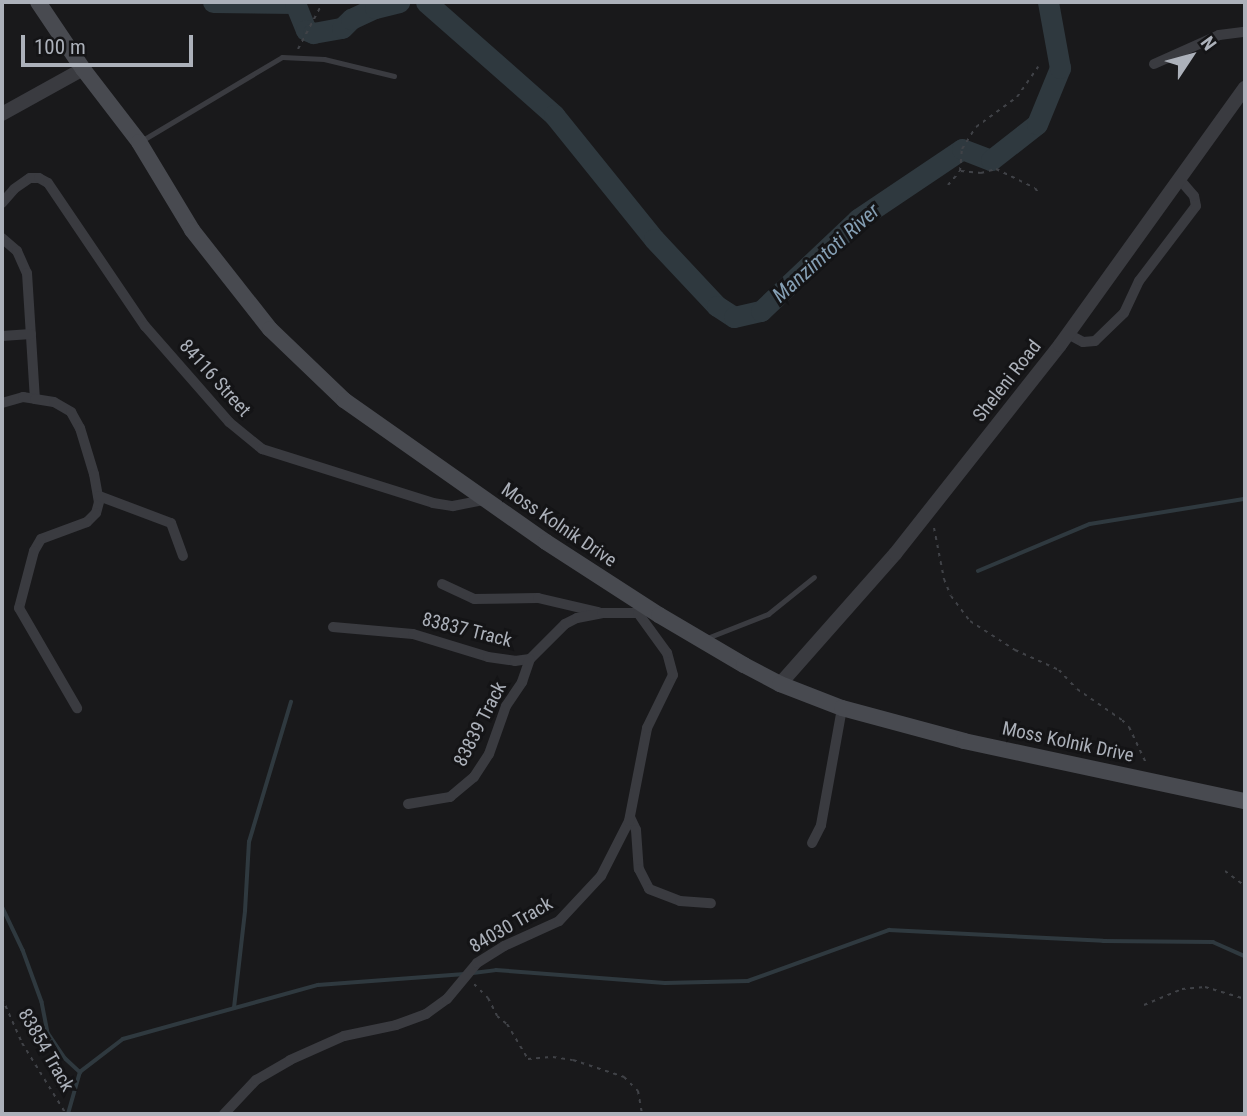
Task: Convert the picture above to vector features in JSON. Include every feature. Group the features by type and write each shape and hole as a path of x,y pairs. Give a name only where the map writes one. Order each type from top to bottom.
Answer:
{"main road":[{"name":"Moss Kolnik Drive","path":"38,2 83,69 139,142 192,230 270,329 344,400 484,500 659,615 780,684 842,708 964,741 1245,801"}],"street":[{"path":"1154,64 1219,36 1245,32"},
{"path":"2,114 83,69"},
{"name":"Sheleni Road","path":"780,684 860,595 1068,334 1245,88"},
{"name":"84116 Street","path":"2,203 14,189 30,178 39,178 48,183 145,326 211,402 256,445 278,455 433,503 453,506 484,500"},
{"path":"1068,334 1083,342 1095,341 1124,313 1139,281 1196,206 1194,196 1180,180"},
{"path":"2,238 17,251 24,266 35,399"},
{"path":"2,336 31,334"},
{"path":"2,403 23,397 35,399 63,406 76,418 99,496 98,508 92,518 48,535 39,542 34,551 19,608 77,708"},
{"path":"99,496 171,523 177,531 183,556"},
{"path":"442,584 474,599 538,598 602,613"},
{"name":"83837 Track","path":"333,626 396,631 488,657 515,661 530,659 570,621 602,613 659,615"},
{"name":"84030 Track","path":"223,1114 247,1088 275,1068 344,1036 426,1014 447,999 473,967 504,946 563,918 601,876 630,817 647,729 673,675 667,653 638,613"},
{"name":"83839 Track","path":"408,804 450,797 474,777 489,754 508,702 522,682 530,659"},
{"path":"811,844 821,825 826,804 842,708"},
{"path":"630,817 636,830 641,875 649,889 680,901 711,904"}],"lane":[{"path":"139,142 282,57 324,59 394,76"},
{"path":"701,640 768,614 814,577"}],"path":[{"path":"304,40 323,2"},
{"path":"948,184 960,171 961,149 968,137 976,127 1017,97 1038,67"},
{"path":"960,171 981,173 996,169 1035,188 1039,194"},
{"path":"924,516 937,531 939,560 947,587 970,621 1015,650 1059,670 1077,689 1122,720 1129,727 1154,783"},
{"path":"1225,871 1245,886"},
{"path":"465,978 483,992 528,1059 553,1056 624,1077 638,1091 642,1114"},
{"path":"1143,1005 1182,989 1205,987 1245,999"},
{"name":"83854 Track","path":"2,998 22,1043 66,1114"}],"waterway":[{"name":"Manzimtoti River","path":"213,2 295,3 306,30 313,33 342,28 351,19 375,8 399,2"},
{"name":"Manzimtoti River","path":"426,2 554,115 654,239 717,306 734,317 761,311 858,219 962,149 991,160 1037,124 1060,68 1048,2"},
{"path":"978,571 1090,524 1245,499"},
{"path":"234,1008 245,911 249,842 291,702"},
{"path":"2,906 23,950 42,1002 48,1033 65,1058 80,1072"},
{"path":"473,973 496,970 665,983 748,981 889,930 1103,941 1213,942 1245,956"},
{"path":"68,1114 80,1072 123,1039 318,985 465,974"}]}
